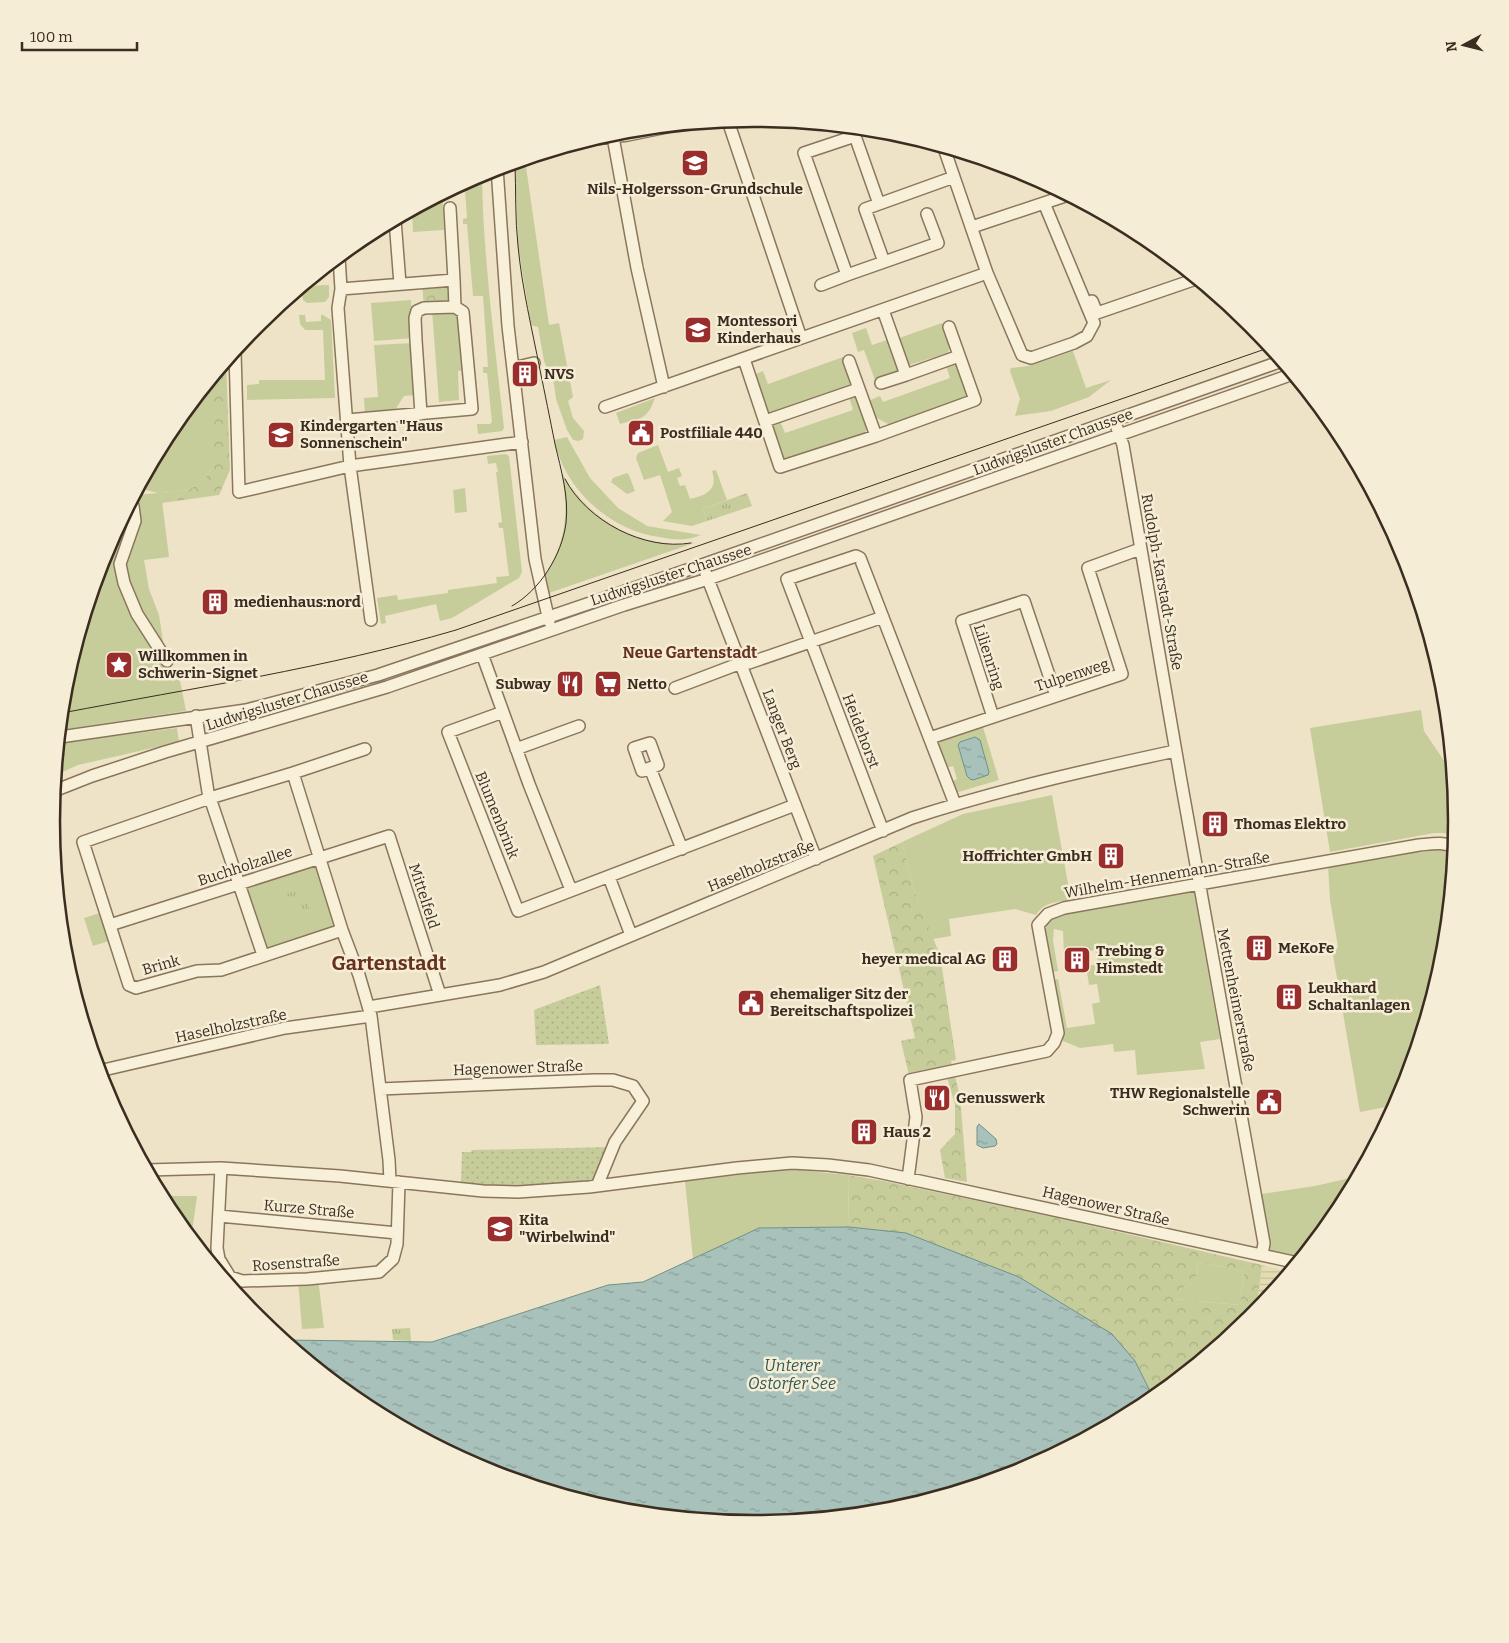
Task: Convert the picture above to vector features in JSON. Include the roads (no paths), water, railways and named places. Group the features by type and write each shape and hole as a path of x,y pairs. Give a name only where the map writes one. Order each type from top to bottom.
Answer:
{"street":[{"path":"730,128 802,338"},
{"path":"847,275 804,153 855,136 879,204"},
{"path":"614,141 635,260 664,387"},
{"path":"946,155 987,274 1022,355 1031,358 1074,343 1087,336 1094,323 1044,203"},
{"path":"497,177 499,219 513,368 535,559 552,630"},
{"path":"884,262 865,209 954,177"},
{"path":"972,228 1059,198"},
{"path":"450,208 455,307"},
{"path":"821,285 938,243 927,214"},
{"path":"396,227 400,284"},
{"path":"340,266 341,289 338,308 350,466 372,620"},
{"path":"605,407 987,274"},
{"path":"341,289 454,280"},
{"path":"1086,283 1097,313 1190,281"},
{"path":"347,420 422,414 472,409 463,312 455,307 424,308 417,311 415,318 422,414"},
{"path":"883,310 906,374"},
{"path":"744,359 780,467 876,436 975,400 949,327"},
{"path":"881,383 960,356"},
{"path":"235,360 239,492 350,466 522,442"},
{"path":"849,361 876,436"},
{"path":"513,368 534,363"},
{"name":"Ludwigsluster Chaussee","path":"65,736 246,710 378,675 702,565 1276,363"},
{"name":"Ludwigsluster Chaussee","path":"61,788 92,776 201,742 387,687 624,605 708,579 1287,376"},
{"path":"765,421 858,389"},
{"name":"Rudolph-Karstadt-Straße","path":"1114,419 1123,445 1175,750"},
{"path":"133,511 134,521 120,564 124,583 137,614 167,661"},
{"name":"Tulpenweg","path":"930,738 1122,674 1088,568 1140,549"},
{"name":"Heidehorst","path":"883,831 787,579 856,556 860,558 930,738"},
{"name":"Langer Berg","path":"702,565 816,859"},
{"name":"Lilienring","path":"993,717 962,621 1024,601 1056,696"},
{"path":"675,688 883,617"},
{"path":"482,654 516,749 571,890"},
{"name":"Blumenbrink","path":"503,712 448,732 518,911 609,876"},
{"path":"196,716 210,798 263,956"},
{"path":"516,749 579,726"},
{"path":"930,738 955,804"},
{"path":"110,925 83,842 210,798 365,749"},
{"name":"Haselholzstraße","path":"106,1069 285,1028 370,1012 440,995 500,985 544,972 912,818 1046,779 1175,750"},
{"name":"Mettenheimerstraße","path":"1175,750 1264,1243 1262,1256"},
{"path":"650,768 682,848"},
{"path":"293,773 342,930 370,1012 389,1160 394,1181"},
{"path":"631,935 609,876 795,805"},
{"name":"Buchholzallee","path":"110,925 389,836"},
{"name":"Mittelfeld","path":"389,836 440,995"},
{"name":"Wilhelm-Hennemann-Straße","path":"908,1178 916,1117 910,1080 1047,1051 1054,1043 1058,1033 1038,925 1048,914 1073,907 1199,884 1431,844 1449,844"},
{"name":"Brink","path":"110,925 130,984 136,988 197,971 221,970 342,930"},
{"name":"Hagenower Straße","path":"380,1089 594,1080 612,1080 633,1086 643,1102 615,1142 597,1186"},
{"name":"Hagenower Straße","path":"154,1170 221,1168 394,1181 483,1191 518,1192 597,1186 792,1162 828,1164 908,1178 1291,1262"},
{"name":"Rosenstraße","path":"221,1168 217,1248 218,1259 228,1274"},
{"name":"Rosenstraße","path":"231,1277 242,1282 307,1279 379,1272 393,1259 397,1244 394,1181"},
{"name":"Kurze Straße","path":"219,1216 397,1233"}],"water":[{"path":"975,737 980,740 989,772 988,775 973,780 967,776 958,745 960,742"},
{"path":"979,1124 996,1139 997,1144 995,1146 983,1148 977,1145 977,1127"},
{"name":"Unterer Ostorfer See","path":"849,1227 906,1233 1019,1277 1112,1334 1135,1361 1149,1392 1102,1423 1062,1444 978,1479 934,1492 890,1503 800,1515 709,1515 619,1503 531,1479 489,1463 407,1423 369,1399 293,1340 432,1342 608,1285 643,1282 759,1228"}],"tram line":[{"path":"512,606 532,591 555,559 564,535 567,513 564,483 522,277 516,226 515,170"},
{"path":"69,712 309,666 456,630 1264,350"},
{"path":"565,479 587,508 619,530 655,542 691,543"}],"place":[{"name":"Nils-Holgersson-Grundschule","path":"695,163"},
{"name":"Montessori Kinderhaus","path":"698,330"},
{"name":"NVS","path":"525,374"},
{"name":"Postfiliale 440","path":"641,433"},
{"name":"Kindergarten \"Haus Sonnenschein\"","path":"281,435"},
{"name":"medienhaus:nord","path":"215,602"},
{"name":"Willkommen in Schwerin-Signet","path":"119,665"},
{"name":"Subway","path":"570,684"},
{"name":"Netto","path":"608,684"},
{"name":"Thomas Elektro","path":"1215,824"},
{"name":"Hoffrichter GmbH","path":"1111,856"},
{"name":"MeKoFe","path":"1259,948"},
{"name":"heyer medical AG","path":"1005,959"},
{"name":"Trebing & Himstedt","path":"1077,960"},
{"name":"Leukhard Schaltanlagen","path":"1289,997"},
{"name":"ehemaliger Sitz der Bereitschaftspolizei","path":"751,1003"},
{"name":"Genusswerk","path":"937,1098"},
{"name":"THW Regionalstelle Schwerin","path":"1269,1102"},
{"name":"Haus 2","path":"864,1132"},
{"name":"Kita \"Wirbelwind\"","path":"500,1229"}],"district":[{"name":"Neue Gartenstadt","path":"690,652"},
{"name":"Gartenstadt","path":"389,963"}]}
